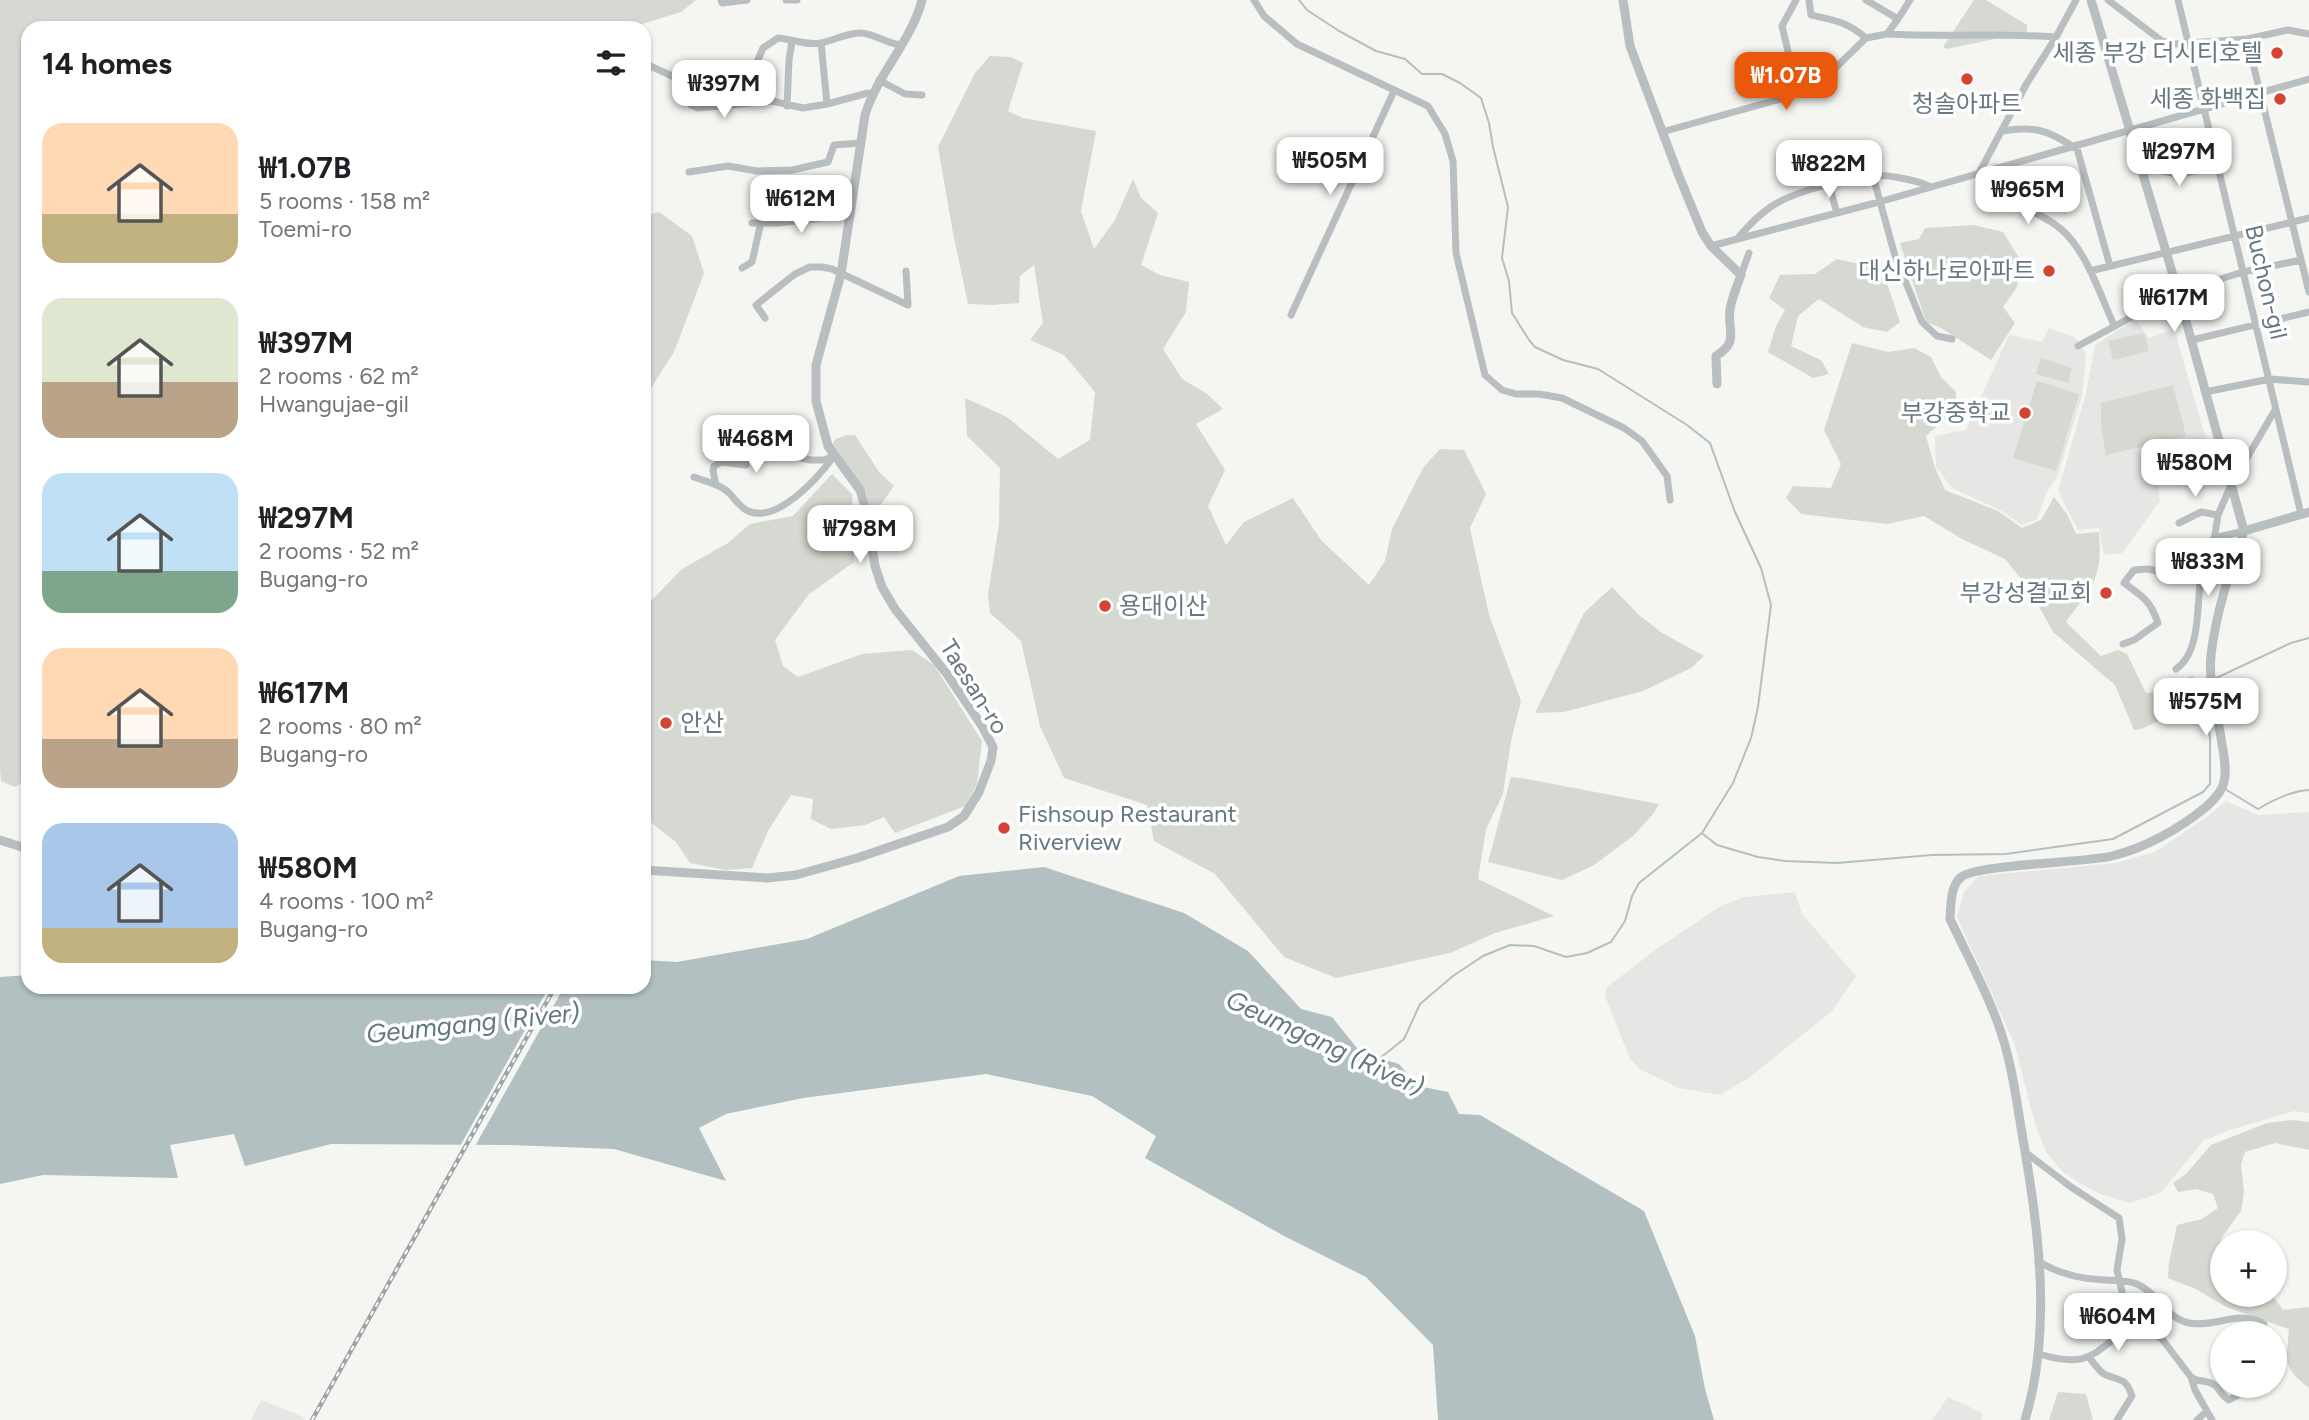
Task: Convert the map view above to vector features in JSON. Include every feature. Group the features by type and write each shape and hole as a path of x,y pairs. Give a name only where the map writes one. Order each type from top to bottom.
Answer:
{"street":[{"path":"720,0 726,4 747,0"},
{"path":"786,0 797,0"},
{"name":"Taesan-ro","path":"651,871 767,878 796,875 857,858 948,827 964,816 979,792 991,761 993,747 989,738 947,674 895,609 882,587 875,566 867,514 860,490 828,446 816,401 814,380 841,274 865,115 871,95 915,21 922,0"},
{"path":"1254,0 1264,16 1297,44 1428,106 1445,134 1453,160 1456,253 1485,375 1502,390 1562,398 1623,428 1642,441 1667,476 1670,500"},
{"path":"1623,0 1630,46 1702,232 1741,275"},
{"path":"1662,132 1791,96 1794,77 1782,26 1796,0"},
{"path":"1809,0 1811,15 1852,26 1866,38"},
{"path":"1866,0 1898,19"},
{"path":"1887,34 1910,0"},
{"path":"1979,173 2076,0"},
{"path":"2025,1420 2039,1354 2040,1300 2029,1164 2008,1056 1997,1020 1950,919 1951,903 1960,878 1969,873 2084,860 2139,848 2193,817 2219,793 2224,783 2224,761 2211,672 2215,628 2244,531 2178,292 2091,0"},
{"path":"2108,0 2162,41 2188,43 2247,39 2288,30 2309,34"},
{"name":"Buchon-gil","path":"2178,0 2270,379 2275,410 2305,513"},
{"path":"772,101 757,62 762,48 778,38 821,43 839,36 859,33 901,45"},
{"path":"1794,89 1821,82 1866,38 1887,34 2056,37"},
{"path":"2247,39 2309,292"},
{"path":"787,106 792,41"},
{"path":"821,43 827,104"},
{"path":"651,66 685,82 691,105 698,108 772,101 803,108 868,93 871,95"},
{"path":"1712,246 1879,202 2309,79"},
{"path":"879,80 905,94 922,94"},
{"path":"1291,315 1394,91"},
{"path":"2002,131 2036,129 2051,133 2074,145 2110,266"},
{"path":"690,172 728,166 757,171 792,170 828,162 834,145 861,144"},
{"path":"2140,166 2177,174 2218,167"},
{"path":"1996,168 2005,198 2064,231 2075,244 2091,271 2114,325"},
{"path":"1737,240 1762,213 1778,203 1829,185 1873,176 1920,182 1930,187"},
{"path":"1873,176 1895,256 1922,322 1937,336 1952,339"},
{"path":"1829,185 1837,213"},
{"path":"752,223 850,216"},
{"path":"2091,271 2309,218"},
{"path":"743,268 752,261 761,222"},
{"path":"1717,384 1716,356 1727,349 1731,338 1731,306 1749,253"},
{"path":"2078,346 2178,292 2243,272 2301,260"},
{"path":"765,318 756,305 795,274 810,267 832,269 908,305 906,271"},
{"path":"2192,341 2309,312"},
{"path":"2205,392 2270,379 2309,382"},
{"path":"2200,583 2208,579 2218,515 2231,485 2275,410"},
{"path":"716,485 713,471 715,466 721,462 747,465 750,444"},
{"path":"741,445 772,445 793,456 810,460 824,460 834,456"},
{"path":"694,477 722,487 746,510 764,514 777,511 824,470 834,456"},
{"path":"2179,523 2200,512 2218,515"},
{"path":"2214,538 2305,513"},
{"path":"2123,644 2134,640 2158,623 2152,607 2124,583 2134,569 2148,569 2200,583"},
{"path":"2176,669 2184,664 2192,645 2200,583"},
{"path":"0,840 21,847"},
{"path":"2025,1152 2071,1187 2119,1218 2122,1239 2118,1259 2119,1281 2130,1327 2162,1339 2191,1377 2196,1381 2210,1383"},
{"path":"2038,1261 2050,1269 2081,1278 2135,1283 2146,1289 2162,1307 2177,1318 2190,1323 2210,1323"},
{"path":"2221,1321 2244,1317 2255,1321"},
{"path":"2039,1354 2082,1360 2130,1327"},
{"path":"2089,1357 2104,1374 2122,1380 2129,1387 2132,1396 2117,1420"},
{"path":"2191,1377 2195,1390 2212,1420"},
{"path":"2197,1420 2207,1411"}],"shaded area":[{"path":"0,0 696,0 681,12 651,21 21,21 21,783 15,787 1,781"},
{"path":"1974,0 1986,0 2027,25 2027,32 1947,49 1943,47"},
{"path":"990,56 1011,57 1023,63 1008,111 1023,118 1096,131 1081,211 1094,249 1115,220 1133,179 1141,198 1158,213 1141,265 1160,275 1189,282 1186,312 1163,349 1182,379 1206,393 1223,409 1196,424 1225,470 1208,506 1226,545 1244,522 1293,498 1321,540 1369,585 1385,561 1392,529 1423,468 1440,449 1464,450 1486,494 1470,528 1489,615 1521,701 1511,741 1503,794 1486,829 1478,879 1554,916 1495,933 1450,953 1336,978 1284,957 1215,874 1154,841 1147,805 1064,778 1040,726 1021,641 990,613 988,595 999,524 1000,468 967,436 965,398 1007,417 1058,459 1090,440 1095,392 1064,355 1030,340 1043,323 1034,265 1020,276 1019,303 968,304 938,147 975,73"},
{"path":"659,212 692,236 704,273 674,352 651,388 651,214"},
{"path":"1974,225 2003,232 2021,261 2017,287 2003,307 2015,323 1991,360 1941,328 1926,322 1900,243 1919,239 1925,228"},
{"path":"1837,259 1876,268 1888,286 1900,322 1887,332 1863,327 1819,299 1798,316 1791,346 1821,360 1829,374 1813,378 1768,352 1776,326 1785,310 1769,298 1780,275 1815,274"},
{"path":"2135,319 2149,338 2174,329 2211,456 2154,466 2160,501 2122,553 2104,555 2099,528 2078,530 2058,491 2086,393 2095,345"},
{"name":"부강중학교","path":"2049,328 2076,338 2086,354 2082,396 2058,475 2047,492 2037,519 2022,525 2000,510 1952,488 1936,467 1935,436 1966,430 2009,335 2042,342"},
{"path":"2144,333 2149,351 2113,360 2108,341"},
{"path":"1852,343 1888,352 1914,348 1931,357 1941,377 1956,392 1956,398 1963,403 1926,436 1945,490 1998,511 2022,528 2041,520 2054,497 2067,514 2076,534 2099,532 2099,561 2094,581 2066,622 2101,656 2118,650 2127,654 2146,693 2194,675 2185,709 2134,730 2115,685 2053,632 2030,590 2005,559 1962,539 1924,516 1887,524 1801,514 1786,498 1793,486 1831,488 1841,464 1824,430"},
{"path":"2041,358 2072,368 2068,383 2036,374"},
{"path":"2037,381 2079,394 2056,471 2013,458"},
{"path":"2173,385 2186,436 2106,455 2101,426 2101,403"},
{"path":"855,435 879,472 894,486 877,510 870,511 866,493 830,447 836,439"},
{"path":"832,474 852,494 854,562 809,594 775,640 783,666 798,677 862,654 912,650 934,665 982,741 977,784 965,806 895,833 884,817 865,825 831,829 811,819 813,799 791,795 768,831 752,868 725,870 690,863 676,842 651,822 651,601 682,569 728,543 750,524 793,516"},
{"path":"1612,587 1638,614 1662,633 1704,656 1691,668 1643,691 1564,712 1535,713 1584,613"},
{"path":"1511,777 1659,804 1633,836 1594,865 1562,880 1488,862"},
{"path":"2226,801 2258,815 2309,812 2309,1113 2294,1111 2203,1141 2161,1193 2130,1203 2100,1194 2076,1181 2062,1171 2046,1152 2035,1124 2015,1045 1957,917 1964,892 1979,876 2116,863 2155,852"},
{"path":"1795,892 1802,914 1856,976 1832,1011 1749,1078 1720,1095 1679,1088 1641,1070 1630,1059 1605,996 1607,987 1658,948 1722,905 1745,897"},
{"path":"2293,1120 2309,1122 2309,1150 2275,1143 2245,1152 2241,1164 2244,1192 2241,1211 2227,1230 2210,1230 2210,1297 2168,1278 2177,1225 2202,1219 2218,1208 2213,1194 2196,1189 2178,1192 2173,1183 2186,1174 2211,1145 2267,1123"},
{"path":"2226,1307 2281,1307 2283,1310 2309,1307 2309,1388 2294,1374 2288,1362 2287,1321 2266,1321"},
{"path":"2058,1392 2086,1394 2093,1420 2049,1420"},
{"path":"1948,1397 1982,1413 1981,1420 1932,1420"},
{"path":"261,1400 301,1416 306,1420 251,1420"}],"water":[{"name":"Geumgang (River)","path":"1044,867 1184,913 1248,951 1301,1009 1332,1017 1361,1053 1399,1064 1418,1086 1448,1092 1459,1114 1480,1115 1644,1211 1695,1336 1714,1420 1438,1420 1433,1345 1366,1277 1286,1237 1145,1158 1156,1136 1092,1096 986,1074 803,1098 726,1114 699,1128 726,1181 614,1149 511,1145 331,1144 245,1166 234,1134 170,1145 178,1178 43,1175 0,1184 0,977 21,976 21,994 651,994 651,960 677,962 807,939 959,876"}],"pier":[{"path":"545,994 560,994 474,1148 459,1148"}],"waterway":[{"name":"Geumgang (River)","path":"1299,0 1307,10 1376,51 1405,59 1422,74 1442,74 1481,98 1508,207 1502,258 1509,281 1512,313 1535,347 1563,360 1598,369 1687,425 1710,443 1735,512 1761,568 1771,605 1758,707 1751,738 1733,783 1702,833 1639,883 1625,921 1611,942 1587,953 1566,957 1534,946 1510,945 1483,956 1453,976 1420,1004 1404,1039 1379,1059"},
{"path":"2214,679 2291,643 2309,638"},
{"path":"1703,834 1717,845 1758,857 1837,863 1932,855 2006,854 2113,839 2203,792 2210,784 2210,738 2202,702 2207,684"},
{"path":"2225,789 2258,809 2283,796 2309,790"}],"railway":[{"path":"312,1420 551,994"}],"place":[{"name":"세종 부강 더시티호텔","path":"2277,53"},
{"name":"청솔아파트","path":"1967,79"},
{"name":"세종 화백집","path":"2280,99"},
{"name":"대신하나로아파트","path":"2049,271"},
{"name":"부강중학교","path":"2025,413"},
{"name":"부강성결교회","path":"2106,593"},
{"name":"용대이산","path":"1105,606"},
{"name":"안산","path":"666,723"},
{"name":"Fishsoup Restaurant Riverview","path":"1004,828"}]}
